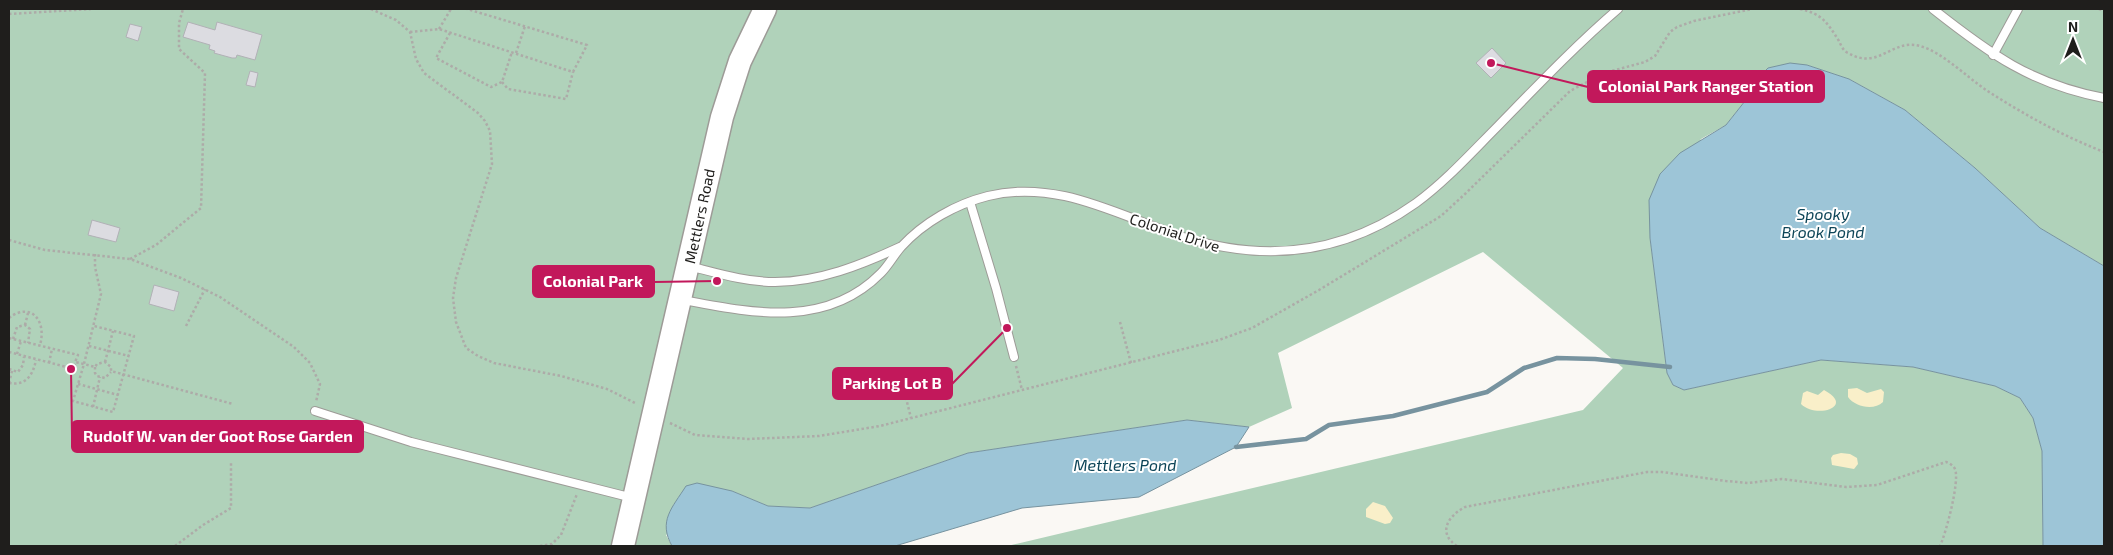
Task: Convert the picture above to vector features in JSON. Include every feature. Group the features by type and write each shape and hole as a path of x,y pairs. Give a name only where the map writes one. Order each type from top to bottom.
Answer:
{"street":[{"name":"Mettlers Road","path":"623,546 722,117 740,60 765,9"}],"lane":[{"name":"Colonial Drive","path":"681,300 750,312 804,312 827,307 847,299 866,287 883,271 902,247 938,217 970,202 1015,192 1041,191 1067,195 1180,236 1229,249 1251,252 1294,251 1341,240 1365,231 1398,214 1436,186 1556,66 1618,9"},
{"path":"1933,9 1993,55 2037,78 2064,89 2104,98"},
{"path":"1993,55 2018,9"},
{"path":"970,202 996,288 1014,357"},
{"name":"Colonial Drive","path":"688,266 754,280 774,282 798,281 842,270 902,247"},
{"path":"315,411 411,442 635,499"}],"path":[{"path":"9,14 91,9"},
{"path":"130,259 156,245 201,208 205,73 179,49 179,23 183,9"},
{"path":"371,9 396,20 410,32 416,59 424,73 478,113 490,131 492,164 456,278 452,298 456,322 466,348 494,363 561,376 608,388 639,405"},
{"path":"439,29 451,9"},
{"path":"467,9 588,45 573,72 566,99 508,89 502,82"},
{"path":"662,418 695,435 748,438 844,433 911,418 1220,340 1275,316 1440,216 1465,194 1554,104 1570,91 1604,73 1645,62 1655,56 1670,32 1677,27 1694,21 1752,9"},
{"path":"1800,9 1810,11 1823,18 1846,52 1862,59 1872,59 1898,47 1919,45 1932,51 1985,89 2026,115 2104,152"},
{"path":"2099,9 2104,11"},
{"path":"516,54 525,26"},
{"path":"410,32 439,29 573,72"},
{"path":"450,33 436,58 491,87 502,82 512,52"},
{"path":"9,240 45,250 130,259 181,278 220,297 294,347 310,362 320,384 315,411"},
{"path":"94,326 134,336 113,412 73,401 101,294 95,267 95,254"},
{"path":"186,326 205,290"},
{"path":"9,318 17,313 28,313 39,319 43,328 40,346"},
{"path":"25,325 28,313"},
{"path":"1120,322 1131,363"},
{"path":"9,353 74,370 78,355 11,339 17,327 25,325"},
{"path":"25,325 30,329 28,343"},
{"path":"105,362 113,331"},
{"path":"17,355 21,341"},
{"path":"89,345 129,356"},
{"path":"49,363 52,349"},
{"path":"24,357 20,370 18,372 11,370 9,383 18,384 29,378 33,373 36,360"},
{"path":"1014,357 1022,390"},
{"path":"75,362 96,368"},
{"path":"105,362 97,364 95,373 105,378 111,371"},
{"path":"105,362 111,367 111,371"},
{"path":"111,371 233,404"},
{"path":"93,407 100,377"},
{"path":"901,378 911,418"},
{"path":"78,384 118,395"},
{"path":"175,546 203,525 232,508 231,462"},
{"path":"1457,546 1451,542 1446,533 1448,522 1453,513 1464,507 1628,475 1662,472 1748,483 1782,479 1846,487 1877,485 1946,462 1952,464 1956,470 1947,530 1940,546"},
{"path":"540,546 552,544 561,534 581,486"}],"green space":[{"path":"9,9 2104,9 2104,266 2040,228 1975,168 1905,110 1851,80 1807,65 1753,83 1745,101 1726,125 1701,139 1650,238 1667,373 1673,385 1684,390 1821,360 1913,367 1995,386 2020,398 2033,418 2042,451 2043,546 1007,546 1583,410 1623,368 1483,252 1278,353 1292,408 1249,427 1187,420 968,453 810,508 768,506 732,491 666,535 672,546 9,546"}],"sand":[{"path":"1857,388 1867,393 1881,389 1884,392 1883,402 1870,407 1855,403 1848,397 1848,389"},
{"path":"1824,390 1833,396 1836,401 1835,406 1823,411 1815,411 1801,404 1803,393 1807,391 1818,395"},
{"path":"1841,453 1850,454 1857,458 1858,464 1854,469 1832,465 1831,458 1833,455"},
{"path":"1373,502 1385,506 1393,518 1390,523 1385,524 1366,517 1366,509"}],"water":[{"name":"Spooky Brook Pond","path":"1790,63 1807,65 1849,79 1905,110 1975,168 2040,228 2104,266 2104,546 2043,546 2042,451 2033,418 2020,398 1995,386 1913,367 1821,360 1684,390 1673,385 1667,373 1650,238 1649,200 1660,174 1680,153 1726,125 1745,101 1753,83 1768,68"},
{"name":"Mettlers Pond","path":"1187,420 1249,427 1236,447 1139,497 1022,508 895,546 672,546 666,529 668,515 686,486 697,483 732,491 768,506 810,508 968,453"}],"building":[{"path":"188,22 215,30 217,22 262,35 255,60 237,55 236,58 232,58 214,53 215,51 209,49 210,45 183,37"},
{"path":"130,24 142,27 138,41 126,37"},
{"path":"1492,48 1506,63 1491,78 1476,63"},
{"path":"250,71 258,73 255,87 246,85"},
{"path":"92,220 120,228 116,242 88,235"},
{"path":"154,285 179,292 174,311 149,304"}],"waterway":[{"path":"1236,447 1306,439 1329,425 1393,416 1487,392 1524,368 1557,358 1595,359 1670,367"}],"place":[{"name":"Colonial Park Ranger Station","path":"1491,63"},
{"name":"Colonial Park","path":"717,281"},
{"name":"Parking Lot B","path":"1007,328"},
{"name":"Rudolf W. van der Goot Rose Garden","path":"71,369"}]}
